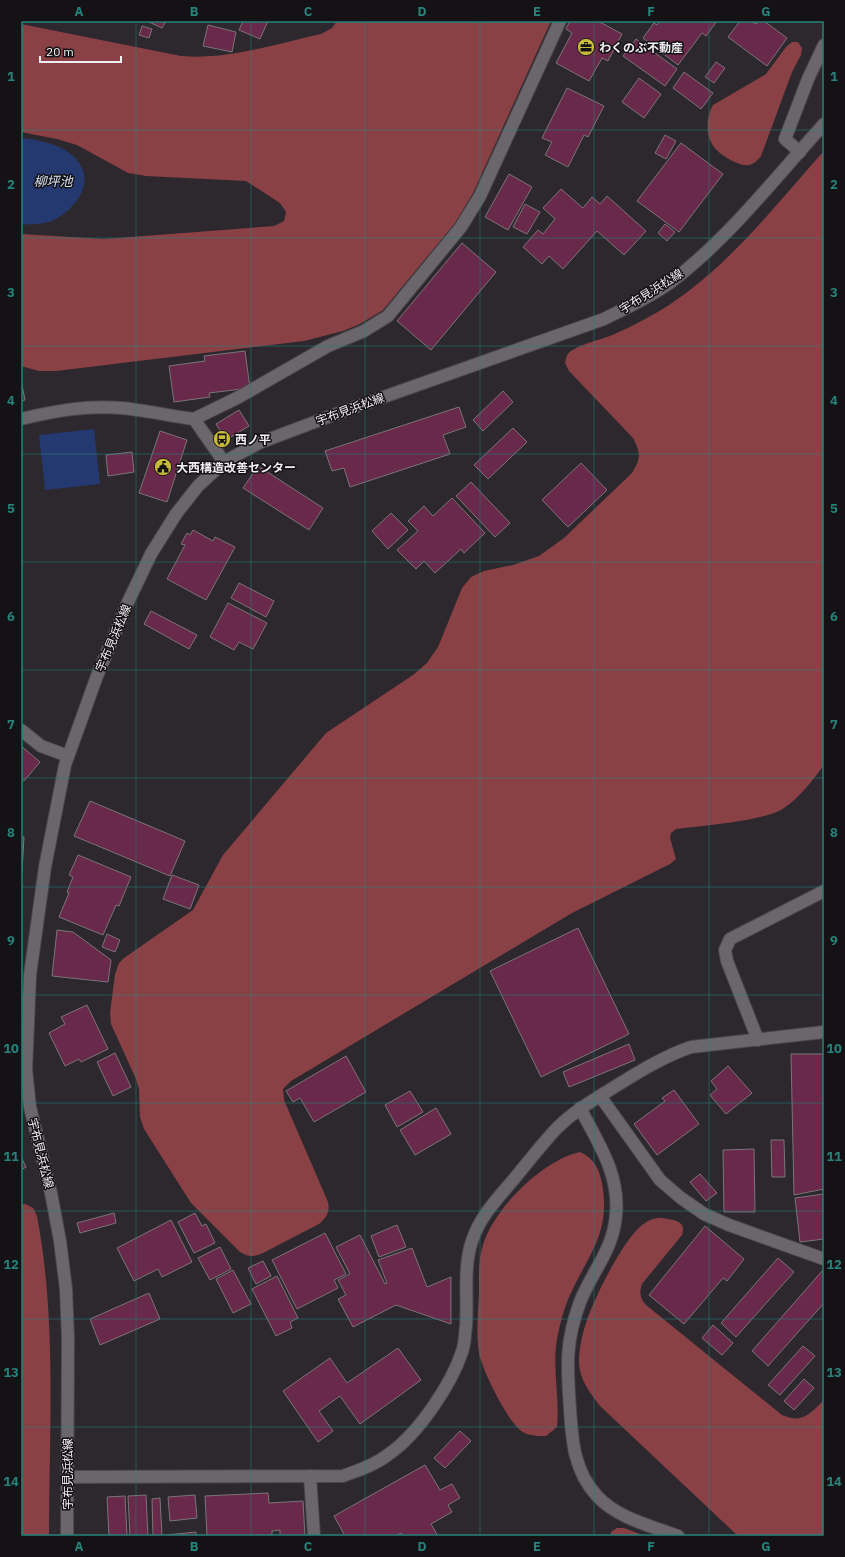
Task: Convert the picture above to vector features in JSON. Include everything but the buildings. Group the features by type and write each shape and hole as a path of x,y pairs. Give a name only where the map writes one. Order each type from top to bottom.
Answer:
{"street":[{"path":"21,419 57,410 89,407 121,408 194,420 239,397 328,346 364,331 388,316 462,227 480,196 560,21"},
{"path":"800,152 785,138 808,79 824,45"},
{"name":"宇布見浜松線","path":"67,1536 68,1338 66,1289 60,1241 51,1193 30,1106 26,1070 26,1034 30,975 45,867 65,765 97,676 128,602 151,554 176,514 198,486 224,462 258,443 604,319 638,302 669,283 699,259 800,152 824,124"},
{"path":"194,420 224,462"},
{"path":"21,730 42,746 68,756"},
{"path":"758,1040 727,961 725,950 727,944 730,939 740,932 824,891"},
{"path":"68,1477 343,1476 367,1467 389,1454 409,1438 425,1418 451,1376 463,1351 466,1323 468,1261 471,1242 478,1224 490,1207 557,1128 580,1108 651,1064 670,1054 691,1047 824,1032"},
{"path":"600,1096 660,1180 681,1198 704,1214 729,1226 824,1259"},
{"path":"580,1108 612,1170 616,1192 616,1215 612,1238 603,1259 581,1300 569,1341 567,1362 572,1440 576,1460 589,1486 598,1497 614,1510 678,1536"},
{"path":"310,1476 314,1536"}],"shaded area":[{"path":"337,21 551,21 473,193 455,223 383,310 360,324 343,331 304,341 56,371 39,371 21,366 21,234 104,239 274,226 284,221 286,212 280,203 246,181 146,176 128,173 77,145 57,139 21,132 21,24 181,56 199,57 216,56 251,50 321,34 332,28"},
{"path":"792,42 798,42 802,48 801,55 792,72 761,156 756,162 749,165 740,164 728,159 714,148 708,135 708,119 713,105 766,74 786,47"},
{"path":"824,151 824,765 801,794 784,808 775,813 748,820 676,829 671,833 670,838 676,859 670,864 572,913 291,1081 283,1089 284,1100 328,1202 329,1209 326,1217 319,1224 261,1254 248,1256 243,1254 191,1203 144,1129 140,1117 139,1089 136,1079 111,1024 110,1013 115,974 119,963 193,910 223,855 326,733 413,675 427,663 438,647 462,588 471,577 484,571 513,565 539,556 564,538 632,473 639,456 639,452 633,438 569,371 565,363 567,355 576,348 610,336 645,319 696,285 742,243"},
{"path":"580,1152 589,1157 595,1164 602,1183 604,1200 601,1229 591,1254 568,1300 558,1333 555,1361 558,1405 557,1427 546,1436 531,1435 521,1431 507,1414 489,1381 481,1361 477,1330 480,1257 489,1231 509,1201 536,1175 566,1157"},
{"path":"25,1204 33,1208 37,1216 43,1256 50,1335 49,1536 21,1536 21,1205"},
{"path":"662,1218 678,1222 683,1226 683,1230 682,1235 642,1284 641,1295 642,1300 646,1305 782,1415 789,1418 800,1418 814,1410 824,1400 824,1536 738,1536 600,1406 586,1386 579,1368 581,1342 595,1299 602,1284 628,1240 645,1223"},
{"path":"617,1528 624,1528 645,1536 610,1536 611,1532"}],"water":[{"name":"柳坪池","path":"21,138 43,142 64,149 75,158 82,167 84,186 81,194 69,210 52,221 36,224 21,224"},
{"path":"94,429 100,484 45,490 39,435"}],"place":[{"name":"わくのぶ不動産","path":"586,47"},
{"name":"西ノ平","path":"222,439"},
{"name":"大西構造改善センター","path":"163,467"}]}
